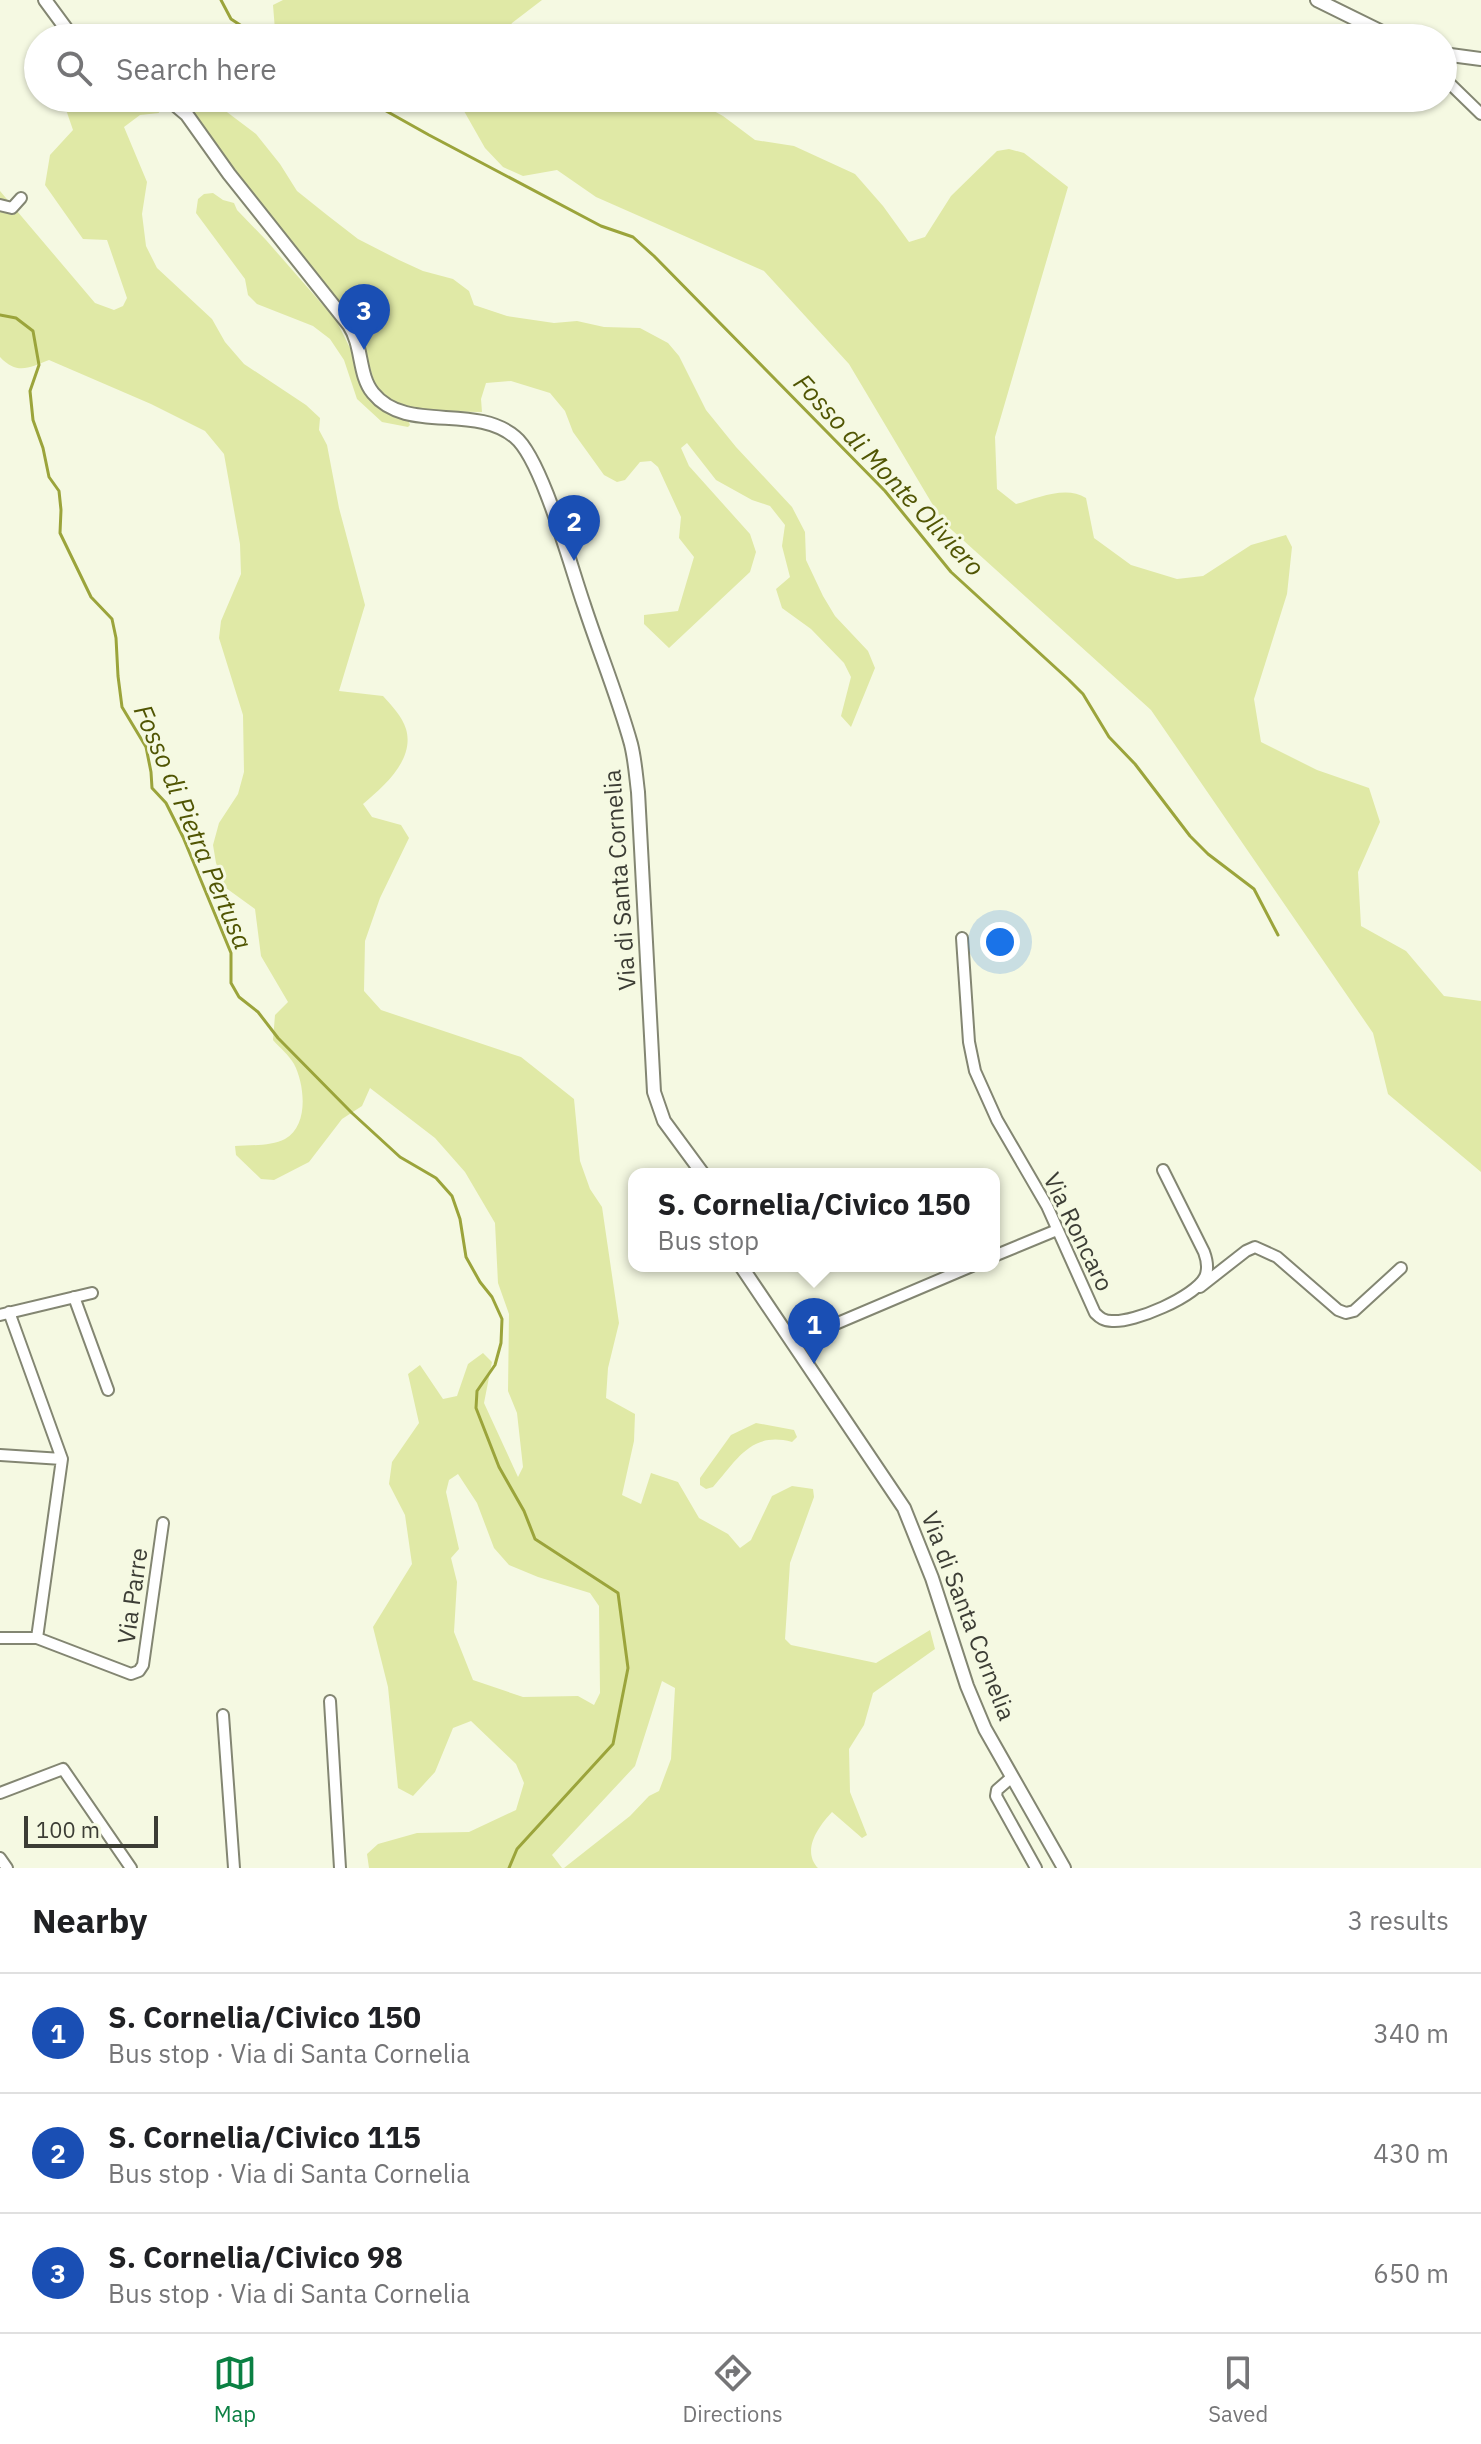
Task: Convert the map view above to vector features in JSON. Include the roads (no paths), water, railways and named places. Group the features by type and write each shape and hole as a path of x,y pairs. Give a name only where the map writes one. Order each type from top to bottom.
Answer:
{"street":[{"path":"45,0 63,24"},
{"path":"1317,0 1366,24"},
{"path":"1457,56 1481,59"},
{"path":"1457,91 1481,114"},
{"name":"Via di Santa Cornelia","path":"183,112 349,325 358,344 366,381 378,398 408,414 487,422 513,435 529,453 560,534 632,750 638,792 656,1102 664,1121 699,1168"},
{"path":"0,205 12,208 21,198"},
{"name":"Via Roncaro","path":"962,938 968,1032 975,1071 997,1120 1047,1206 1095,1313 1114,1322 1132,1318 1173,1303 1193,1291"},
{"path":"1163,1170 1207,1261 1205,1277 1193,1291"},
{"path":"1000,1254 1057,1230"},
{"path":"1193,1291 1255,1247 1272,1254 1338,1310 1349,1313 1401,1268"},
{"name":"Via di Santa Cornelia","path":"745,1272 904,1508 985,1729 1064,1868"},
{"path":"793,1342 958,1272"},
{"path":"37,1638 62,1459 4,1314 92,1293"},
{"path":"74,1297 108,1390"},
{"path":"0,1455 62,1459"},
{"name":"Via Parre","path":"0,1638 37,1638 131,1674 139,1671 143,1665 163,1523"},
{"path":"330,1701 340,1868"},
{"path":"223,1715 234,1868"},
{"path":"0,1793 63,1769 131,1868"},
{"path":"1012,1777 997,1790 996,1796 1036,1868"},
{"path":"0,1858 7,1868"}],"waterway":[{"name":"Fosso di Monte Oliviero","path":"221,0 231,19 239,24"},
{"name":"Fosso di Monte Oliviero","path":"388,112 601,226 633,237 654,256 885,491 951,572 1083,694 1109,737 1135,764 1190,836 1254,889 1278,935"},
{"name":"Fosso di Pietra Pertusa","path":"0,315 16,318 33,331 39,365 30,391 33,420 49,477 59,491 60,533 91,597 112,619 122,707 146,747 152,788 166,803 183,837 231,953 231,983 239,997 258,1012 278,1038 352,1113 400,1157 436,1178 452,1196 460,1219 466,1257 502,1319 501,1343 495,1365 477,1391 476,1408 499,1467 524,1511 535,1539 618,1593 628,1668 613,1744 517,1849 509,1868"}],"place":[{"name":"S. Cornelia/Civico 98","path":"364,350"},
{"name":"S. Cornelia/Civico 115","path":"574,561"},
{"name":"S. Cornelia/Civico 150","path":"814,1364"}]}
